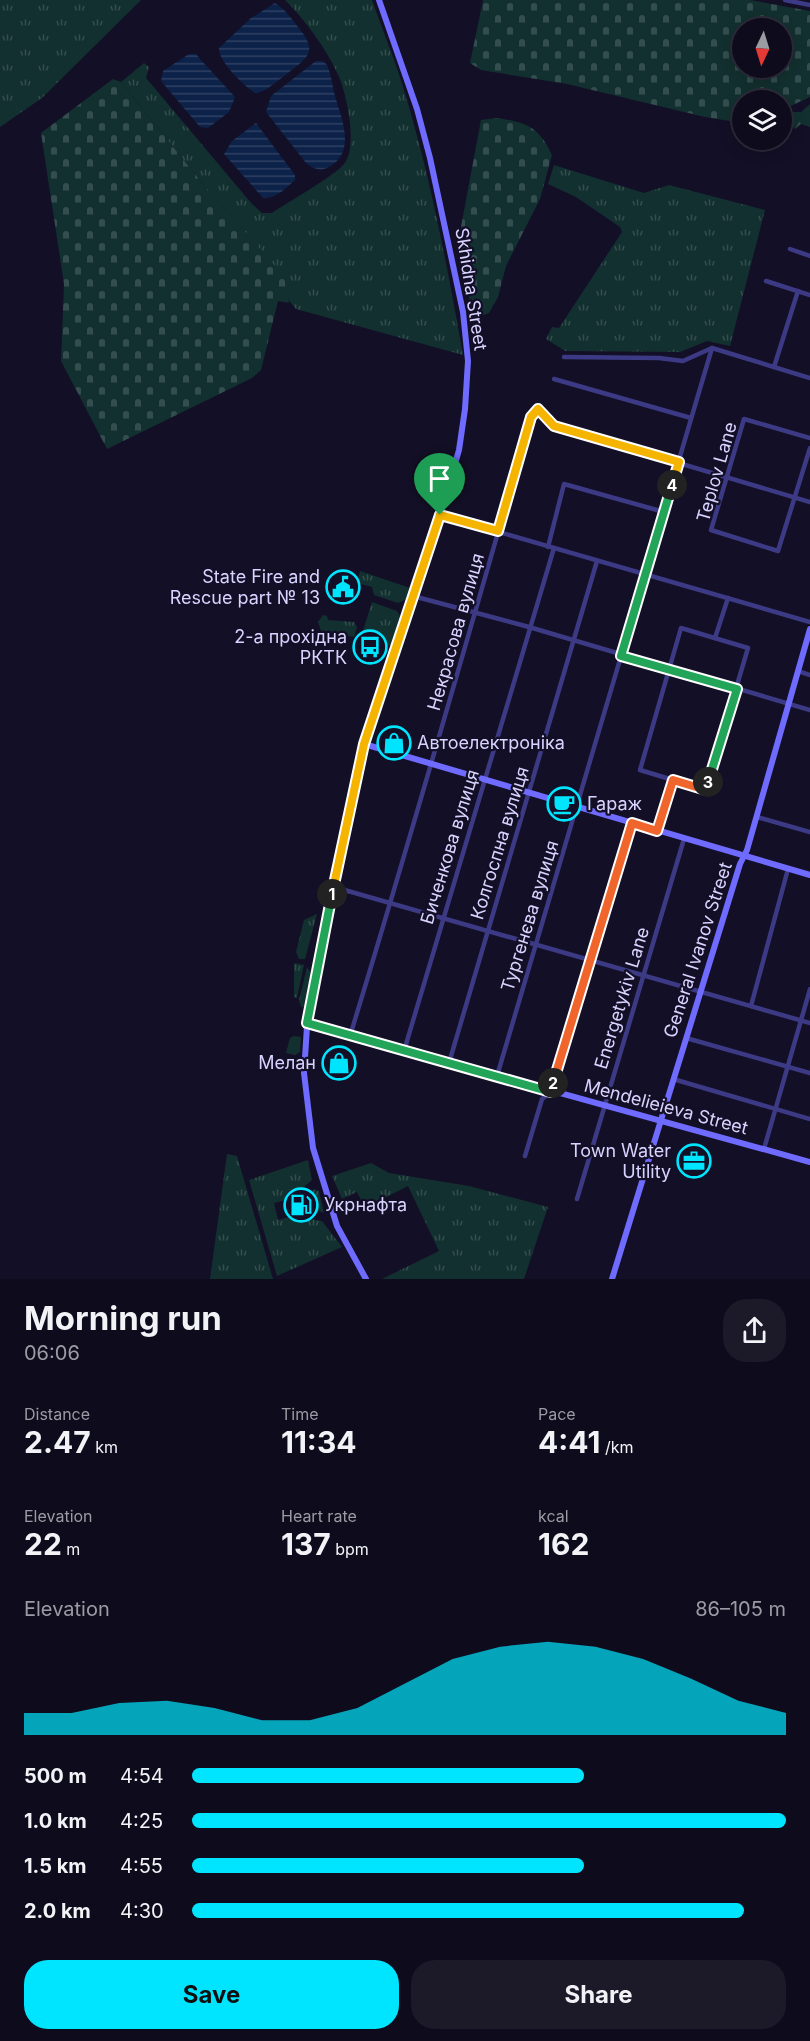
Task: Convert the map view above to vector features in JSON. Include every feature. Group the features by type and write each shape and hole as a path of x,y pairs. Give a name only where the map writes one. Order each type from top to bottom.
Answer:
{"street":[{"name":"Skhidna Street","path":"366,1279 338,1226 313,1148 304,1073 307,1023 364,744 440,515 459,450 465,409 466,333 430,158 417,109 379,0"},
{"path":"785,0 810,5"},
{"path":"790,249 810,255"},
{"path":"766,281 810,295"},
{"path":"774,367 798,291"},
{"path":"564,357 659,358 683,361 712,348 810,378"},
{"name":"Тургенєва вулиця","path":"497,1077 712,348"},
{"path":"554,379 691,418"},
{"name":"Некрасова вулиця","path":"350,1036 433,764 474,611 531,417 538,409 554,426 679,462"},
{"name":"Teplov Lane","path":"810,438 744,419 711,530 778,551 810,448"},
{"path":"679,462 810,502"},
{"name":"Биченкова вулиця","path":"404,1051 529,627 551,548 564,484 664,512"},
{"path":"440,515 810,622"},
{"name":"Колгоспна вулиця","path":"449,1063 597,561"},
{"path":"413,596 474,611 810,711"},
{"path":"715,638 728,598"},
{"path":"681,628 748,648 706,790 639,770 670,670 681,628"},
{"name":"General Ivanov Street","path":"612,1279 673,1079 757,818 810,628"},
{"path":"798,671 810,675"},
{"path":"364,744 810,875"},
{"path":"657,831 673,780"},
{"path":"757,818 810,832"},
{"path":"525,1156 542,1099 551,1092 632,823"},
{"name":"Energetykiv Lane","path":"577,1199 684,839"},
{"path":"751,1006 788,869"},
{"path":"334,886 810,1023"},
{"path":"764,1149 810,989"},
{"name":"Mendelieieva Street","path":"307,1023 810,1162"},
{"path":"686,1038 810,1073"},
{"path":"673,1079 810,1119"}],"green space":[{"path":"0,0 141,0 42,98 0,127"},
{"path":"285,0 372,0 399,76 422,153 463,355 296,309 286,297 283,276 202,183 121,82 144,63 149,67 146,78 252,204 262,213 272,213 321,182 344,164 348,156 351,135 346,98 340,79 316,37"},
{"path":"483,0 750,0 810,11 810,97 792,105 792,90 732,90 732,121 567,84 481,70 470,63"},
{"path":"113,79 121,82 202,183 284,276 289,303 278,301 261,370 252,378 107,449 61,361 64,284 41,133"},
{"path":"810,104 810,127 801,124 795,129 792,126 792,112 801,112"},
{"path":"496,118 523,124 530,128 542,138 552,155 540,199 506,266 498,297 489,313 476,318 471,313 460,232 481,120"},
{"path":"554,165 644,193 669,185 765,210 730,346 707,341 680,352 565,351 546,339 552,327 559,328 622,232 620,227 576,197 548,184"},
{"path":"360,571 410,588 407,599 398,603 374,595 372,587 357,583"},
{"path":"372,602 397,611 400,616 392,644 386,647 363,642 361,637"},
{"path":"323,615 327,616 328,620 354,622 357,627 354,637 321,631 318,622"},
{"path":"317,914 305,959 299,959 296,952 304,920"},
{"path":"294,963 304,965 297,998 294,997"},
{"path":"307,967 311,973 304,1007 301,1007 299,1000"},
{"path":"301,1037 300,1052 295,1055 286,1053 290,1038"},
{"path":"227,1154 237,1156 273,1279 210,1279"},
{"path":"308,1160 312,1180 298,1192 294,1188 285,1195 289,1199 274,1203 278,1220 293,1216 322,1221 342,1247 277,1276 249,1180"},
{"path":"371,1163 389,1173 469,1186 548,1207 524,1279 382,1279 439,1251 408,1186 365,1208 357,1192 342,1199 332,1176"},
{"path":"314,1189 319,1191 324,1213 311,1208 308,1196"}],"water":[{"path":"275,3 288,14 305,36 309,50 298,65 266,90 255,93 227,66 219,48 251,18"},
{"path":"189,54 196,54 235,97 229,112 208,128 200,127 161,81 163,71"},
{"path":"316,61 323,61 327,65 345,133 345,144 337,161 322,169 314,168 306,163 266,112 271,96"},
{"path":"256,123 295,175 295,180 276,195 268,198 263,198 224,154 232,141"}],"place":[{"name":"State Fire and Rescue part № 13","path":"343,587"},
{"name":"2-а прохідна РКТК","path":"370,647"},
{"name":"Автоелектроніка","path":"394,743"},
{"name":"Гараж","path":"564,804"},
{"name":"Мелан","path":"339,1063"},
{"name":"Town Water Utility","path":"694,1161"},
{"name":"Укрнафта","path":"301,1205"}],"route":[{"path":"538,409 554,426 679,462 621,656 737,689 706,790 673,780 657,831 632,823 551,1092 307,1023 311,990 364,744 440,515 498,531 531,417 538,409"}]}
